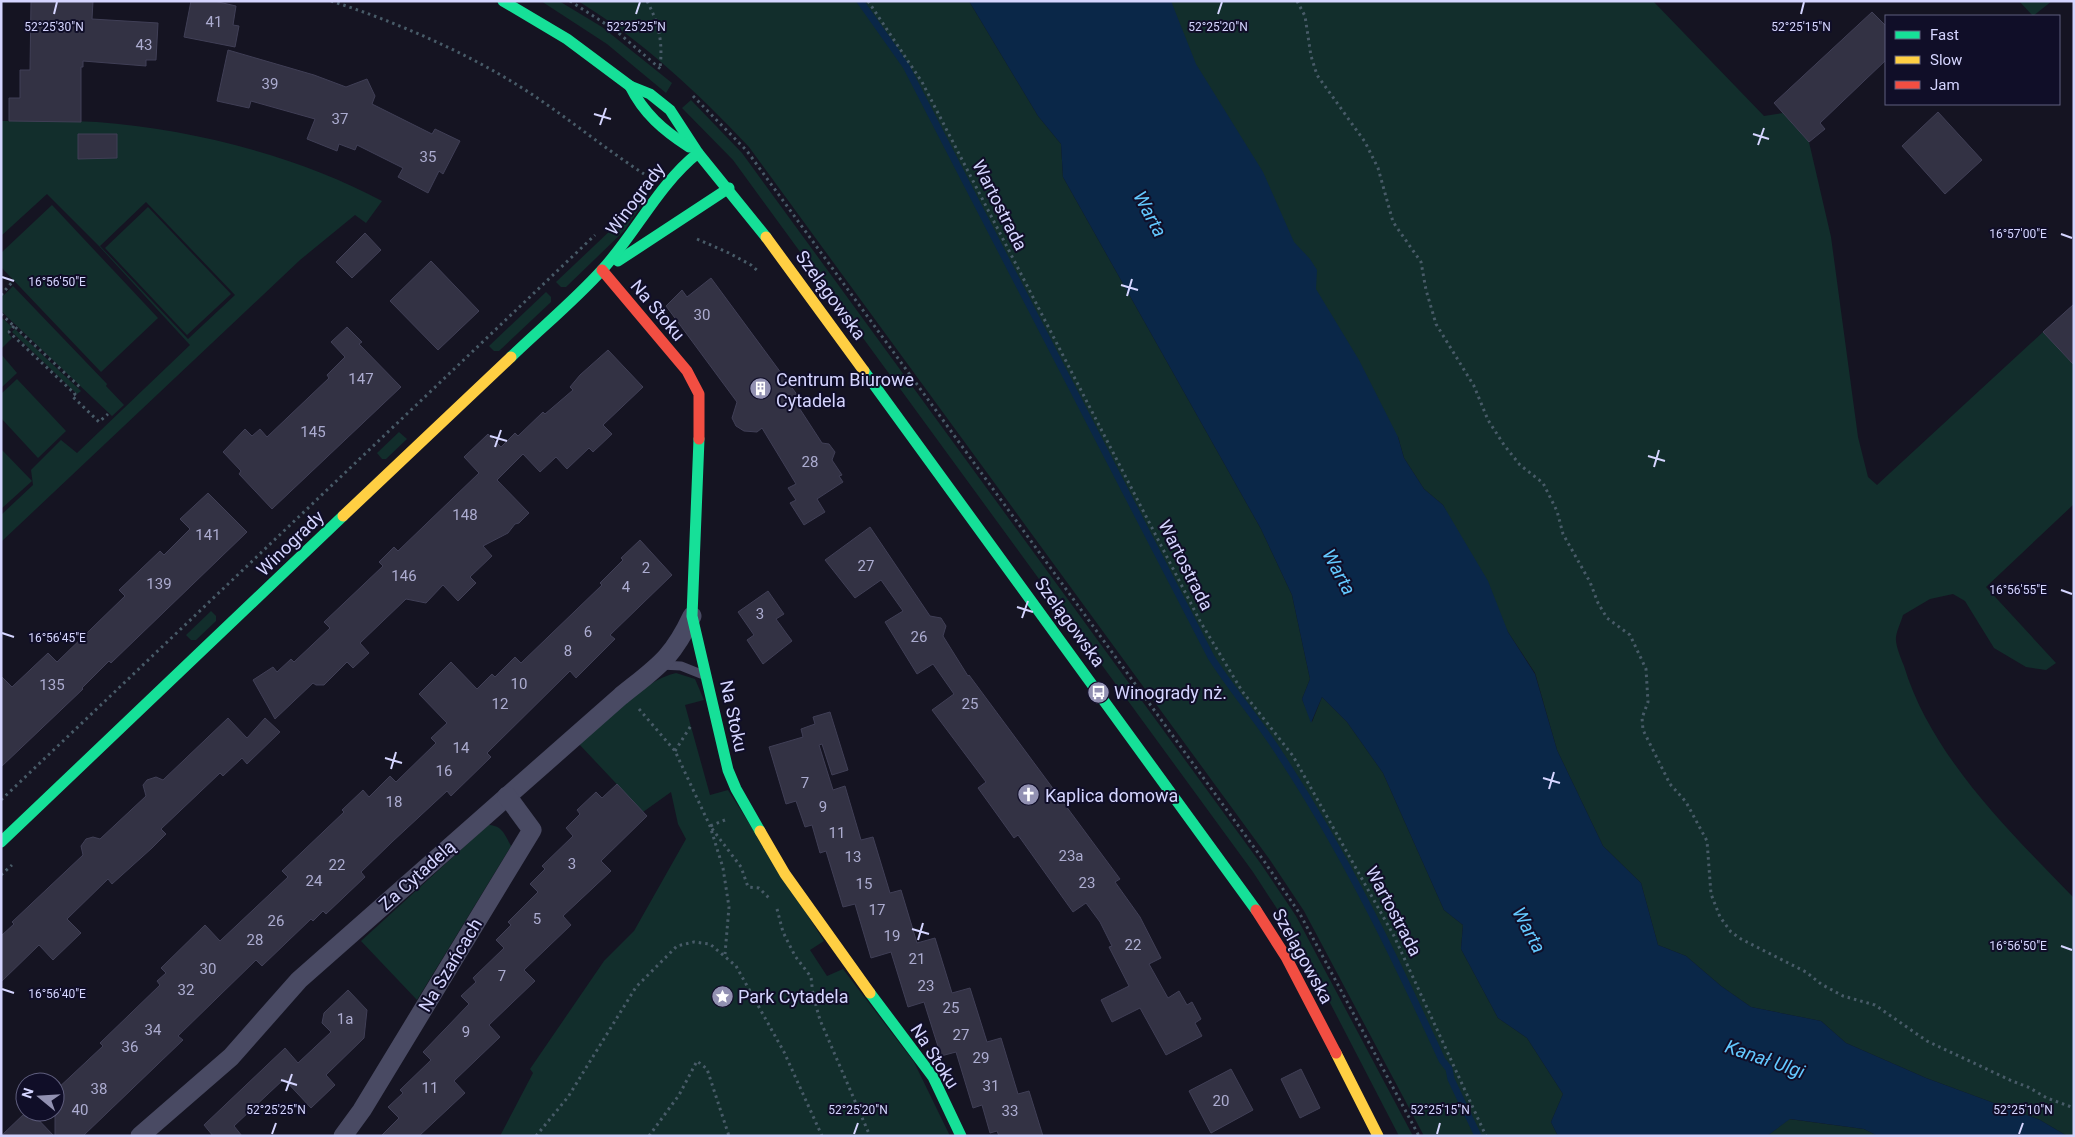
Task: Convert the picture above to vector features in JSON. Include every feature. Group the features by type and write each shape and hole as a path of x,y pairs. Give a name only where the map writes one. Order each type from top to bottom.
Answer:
{"street":[{"name":"Szelągowska","path":"503,1 567,39 630,86 650,94 670,110 698,153 729,188 1244,891 1286,957 1378,1136"},
{"name":"Szelągowska","path":"630,86 644,114 656,125 698,153"},
{"name":"Winogrady","path":"1,842 602,270 668,183 682,166 698,153"},
{"name":"Winogrady","path":"602,270 729,188"},
{"name":"Na Stoku","path":"602,270 687,371 699,394 698,475 692,616 722,748 736,789 785,874 849,965 933,1077 961,1136"},
{"name":"Za Cytadelą","path":"140,1136 230,1057 299,980 625,692 661,665 682,639 692,616"},
{"name":"Na Szańcach","path":"343,1136 362,1110 532,830 507,796"}],"lane":[{"path":"661,665 681,666 707,677"}],"path":[{"path":"331,1 403,28 518,85 649,178"},
{"path":"647,1 657,21 661,35 663,55 660,68"},
{"name":"Wartostrada","path":"868,1 922,82 1200,621 1242,691 1292,756 1394,936 1486,1136"},
{"path":"1298,1 1305,16 1311,56 1317,75 1365,142 1378,168 1393,222 1421,262 1426,290 1436,324 1474,386 1488,420 1504,445 1520,464 1543,483 1557,511 1563,534 1590,582 1598,604 1607,618 1630,635 1646,669 1648,702 1642,718 1643,730 1670,784 1686,802 1707,841 1711,894 1720,917 1731,932 1741,939 1806,972 1821,984 1843,996 1875,1005 1927,1041 2012,1082 2028,1087 2046,1098 2074,1108"},
{"path":"1,800 596,233"},
{"path":"698,240 710,243 729,252 751,265 761,274"},
{"path":"1,295 14,280"},
{"path":"1,314 80,388"},
{"path":"14,326 9,332 74,394 72,396 99,422 108,414"},
{"path":"625,692 675,750 710,826 723,868 729,907 725,954"},
{"path":"710,826 741,867 748,887 759,888 770,900"},
{"path":"776,906 783,932 795,956 812,978 813,994 820,1020 870,1136"},
{"path":"536,1136 568,1097 636,986 677,946 694,942 710,944 725,954 736,966 784,1052 822,1136"},
{"path":"649,1136 679,1095 697,1061 707,1069 729,1136"}],"green space":[{"path":"541,1 559,1 602,27 672,83 666,93 607,44"},
{"path":"578,1 969,1 1038,116 1061,144 1063,177 1261,529 1292,595 1310,679 1302,699 1312,722 1322,697 1347,722 1383,773 1444,910 1463,925 1461,949 1498,1018 1527,1038 1563,1094 1551,1122 1558,1136 1424,1136 1304,911 1270,860 749,147 689,87 647,50"},
{"path":"1158,1 1653,1 1764,116 1783,113 1809,142 1831,237 1858,437 1868,477 1877,485 2043,332 2074,365 2074,504 1986,587 2056,663 2046,670 2026,667 1994,648 1965,601 1953,594 1930,599 1903,615 1896,640 1916,699 1933,731 1953,762 1999,819 2074,898 2074,1136 2067,1136 2040,1120 1926,1078 1846,1043 1821,1021 1751,1007 1721,986 1686,956 1658,945 1641,883 1603,846 1557,750 1535,673 1508,632 1443,505 1424,489 1404,458 1398,437 1385,426"},
{"path":"2019,1 2052,1 2034,15"},
{"path":"691,100 742,153 1261,864 1296,916 1413,1136 1399,1136 1298,941 1253,872 733,160 682,108"},
{"path":"1,121 97,122 170,131 207,138 280,158 350,185 382,201 366,223 355,215 300,260 1,542 1,515 33,485 31,470 61,440 77,453 190,345 99,246 47,194 1,236","holes":["146,202 235,295 188,339 100,246"]},
{"path":"650,193 624,231 566,287 561,287 556,282"},
{"path":"52,205 158,318 101,372 1,267 1,253"},
{"path":"148,207 231,294 187,335 105,248"},
{"path":"13,286 107,384 106,386 124,405 112,416 1,311 1,293 4,295"},
{"path":"546,292 551,297 551,302 499,351 494,351 489,346"},
{"path":"1,317 12,327 7,332 12,338 1,349"},
{"path":"15,329 81,391 77,394 12,332"},
{"path":"1,354 17,373 1,388"},
{"path":"17,379 66,431 38,458 1,418 1,394"},
{"path":"399,432 407,439 386,459 382,459 377,453"},
{"path":"1,449 32,481 1,509"},
{"path":"211,611 216,616 216,621 196,640 191,640 186,635"},
{"name":"Park Cytadela","path":"676,673 695,679 704,700 685,705 710,795 728,790 824,941 810,950 827,976 843,969 914,1062 950,1136 500,1136 533,1073 530,1069 604,961 634,931 686,839 678,824 671,792 643,812 579,744 638,693 663,677"},
{"path":"488,825 493,825 500,829 511,846 417,1000 361,941"},
{"path":"1789,1119 1864,1129 1878,1136 1767,1136"}],"water":[{"path":"969,1 1171,1 1196,64 1263,172 1294,242 1310,259 1317,270 1316,289 1359,360 1398,437 1404,458 1424,489 1443,505 1488,581 1508,632 1535,674 1557,750 1603,846 1641,883 1658,945 1686,956 1721,986 1751,1007 1821,1021 1846,1043 1926,1078 2040,1120 2067,1136 1878,1136 1864,1129 1790,1119 1767,1136 1558,1136 1551,1122 1563,1094 1527,1038 1498,1018 1461,949 1463,925 1444,910 1383,773 1347,722 1322,697 1311,723 1302,699 1310,679 1292,595 1261,529 1063,177 1061,144 1038,116"}],"building":[{"path":"31,1 93,1 92,19 158,23 156,60 146,60 146,66 83,61 83,67 81,67 81,122 9,121 9,98 20,98 20,70 30,70"},
{"path":"191,1 214,1 236,6 233,25 239,26 235,47 184,37"},
{"path":"1872,12 1885,25 1885,61 1820,123 1825,129 1809,142 1774,103"},
{"path":"228,50 314,75 346,87 367,79 375,96 372,104 432,134 435,129 460,141 443,174 439,171 428,193 398,177 403,168 357,145 355,150 339,144 337,151 307,139 315,119 251,101 249,108 217,101"},
{"path":"1938,112 1982,160 1945,194 1902,146"},
{"path":"78,134 117,134 117,158 78,159"},
{"path":"365,233 381,250 352,278 336,262"},
{"path":"431,261 479,311 438,350 390,301"},
{"path":"711,278 801,400 796,403 822,443 829,444 835,452 832,460 842,475 839,476 843,482 817,499 825,512 804,525 790,503 796,500 788,488 796,484 762,428 757,432 744,431 736,426 732,418 737,402 666,306 682,290 687,297"},
{"path":"2074,304 2074,365 2043,332"},
{"path":"347,327 362,342 359,344 401,387 272,509 239,474 241,471 223,452 245,429 252,436 260,429 267,437 329,378 327,375 345,357 331,342"},
{"path":"608,350 643,387 603,425 612,434 593,452 589,448 567,469 556,457 540,472 523,454 497,480 529,513 519,523 515,524 508,533 483,546 492,556 470,577 476,583 458,601 443,585 426,603 406,599 360,643 369,653 353,668 347,662 324,685 313,683 275,719 253,680 273,667 277,672 291,659 294,662 330,628 324,622 383,566 379,562 394,547 398,551 479,473 464,457 488,434 501,447 515,433 518,436 543,412 545,414 573,390 570,387 580,375"},
{"path":"208,493 247,532 111,663 109,661 83,689 1,767 1,676 12,687 48,653 57,662 125,596 119,590 160,551 164,555 190,529 180,519"},
{"path":"870,527 930,616 941,618 946,626 943,636 968,676 1120,879 1115,882 1140,917 1161,958 1149,964 1168,998 1179,991 1187,1005 1192,1002 1201,1019 1195,1023 1202,1036 1166,1055 1140,1008 1112,1022 1101,1000 1129,986 1109,947 1112,946 1100,922 1086,903 1073,912 1018,835 1014,838 978,788 986,782 932,710 954,694 933,664 917,674 885,622 903,611 881,580 855,598 825,560"},
{"path":"640,540 672,575 610,635 615,639 576,678 570,671 487,753 491,757 451,796 447,791 392,842 361,872 365,877 326,914 323,911 313,921 311,919 262,966 256,960 178,1036 183,1040 83,1136 55,1136 55,1122 65,1122 65,1082 103,1046 100,1043 160,985 157,981 166,973 161,968 205,925 220,941 288,877 282,871 344,812 342,810 363,790 369,797 390,776 396,782 436,743 431,738 447,723 419,694 451,662 477,689 492,674 495,677 515,657 521,663 602,585 600,583 623,560 621,558"},
{"path":"768,591 784,614 776,619 792,641 763,664 747,640 754,635 738,612"},
{"path":"830,712 848,770 832,775 822,744 819,745 833,790 845,786 861,840 873,837 890,893 901,890 917,943 935,938 952,993 970,988 987,1042 1001,1038 1018,1094 1029,1091 1043,1136 999,1136 997,1131 990,1133 982,1105 973,1108 956,1052 941,1056 924,1002 908,1007 891,952 871,958 855,904 843,907 826,851 820,853 812,825 805,827 796,801 786,804 769,747 803,737 801,729 815,724 813,717"},
{"path":"228,718 247,738 265,718 280,732 247,764 242,758 223,776 220,773 161,829 166,834 152,848 112,884 108,879 67,919 81,933 53,960 39,945 1,982 1,936 14,924 12,922 83,855 81,846 86,839 93,837 100,839 146,796 143,785 147,780 156,777 163,780"},
{"path":"617,784 647,816 601,861 611,871 563,916 571,925 524,970 535,981 489,1025 500,1037 454,1081 465,1093 419,1136 381,1136 399,1118 388,1107 403,1093 400,1090 431,1060 423,1052 469,1004 461,996 476,982 473,978 504,948 496,940 511,925 508,922 538,892 530,884 545,869 542,866 573,836 566,828 580,814 577,810 596,792 602,798"},
{"path":"348,990 367,1010 364,1038 326,1075 335,1085 311,1108 284,1079 234,1126 242,1136 213,1136 204,1125 285,1048 298,1063 331,1032 322,1023 324,1013"},
{"path":"1231,1069 1253,1110 1211,1133 1189,1091"},
{"path":"1301,1069 1320,1108 1300,1118 1281,1079"},
{"path":"16,1122 41,1122 54,1136 1,1136"}],"waterway":[{"path":"860,1 906,66 1211,657 1273,743 1304,792 1347,867 1387,943 1442,1060 1449,1069 1451,1079 1478,1136"}],"traffic: fast":[{"path":"503,1 567,39 630,86 650,94 670,110 698,153 766,237"},
{"path":"630,86 641,105 655,121 689,147"},
{"path":"511,357 569,304 602,270 626,241 659,194 698,153"},
{"path":"618,261 729,188"},
{"path":"864,371 1256,910"},
{"path":"699,439 692,616 728,770 736,789 760,831"},
{"path":"1,842 343,516"},
{"path":"870,993 933,1077 961,1136"}],"traffic: slow":[{"path":"766,237 864,371"},
{"path":"343,516 511,357"},
{"path":"760,831 785,874 870,993"},
{"path":"1336,1053 1378,1136"}],"traffic: jam":[{"path":"602,270 687,371 699,394 699,439"},
{"path":"1256,910 1286,957 1336,1053"}],"place":[{"name":"Centrum Biurowe Cytadela","path":"760,389"},
{"name":"Winogrady nż.","path":"1098,692"},
{"name":"Kaplica domowa","path":"1029,795"},
{"name":"Park Cytadela","path":"722,996"}],"water label":[{"name":"Warta","path":"1150,214"},
{"name":"Warta","path":"1339,572"},
{"name":"Warta","path":"1529,930"},
{"name":"Kanał Ulgi","path":"1765,1059"}]}
